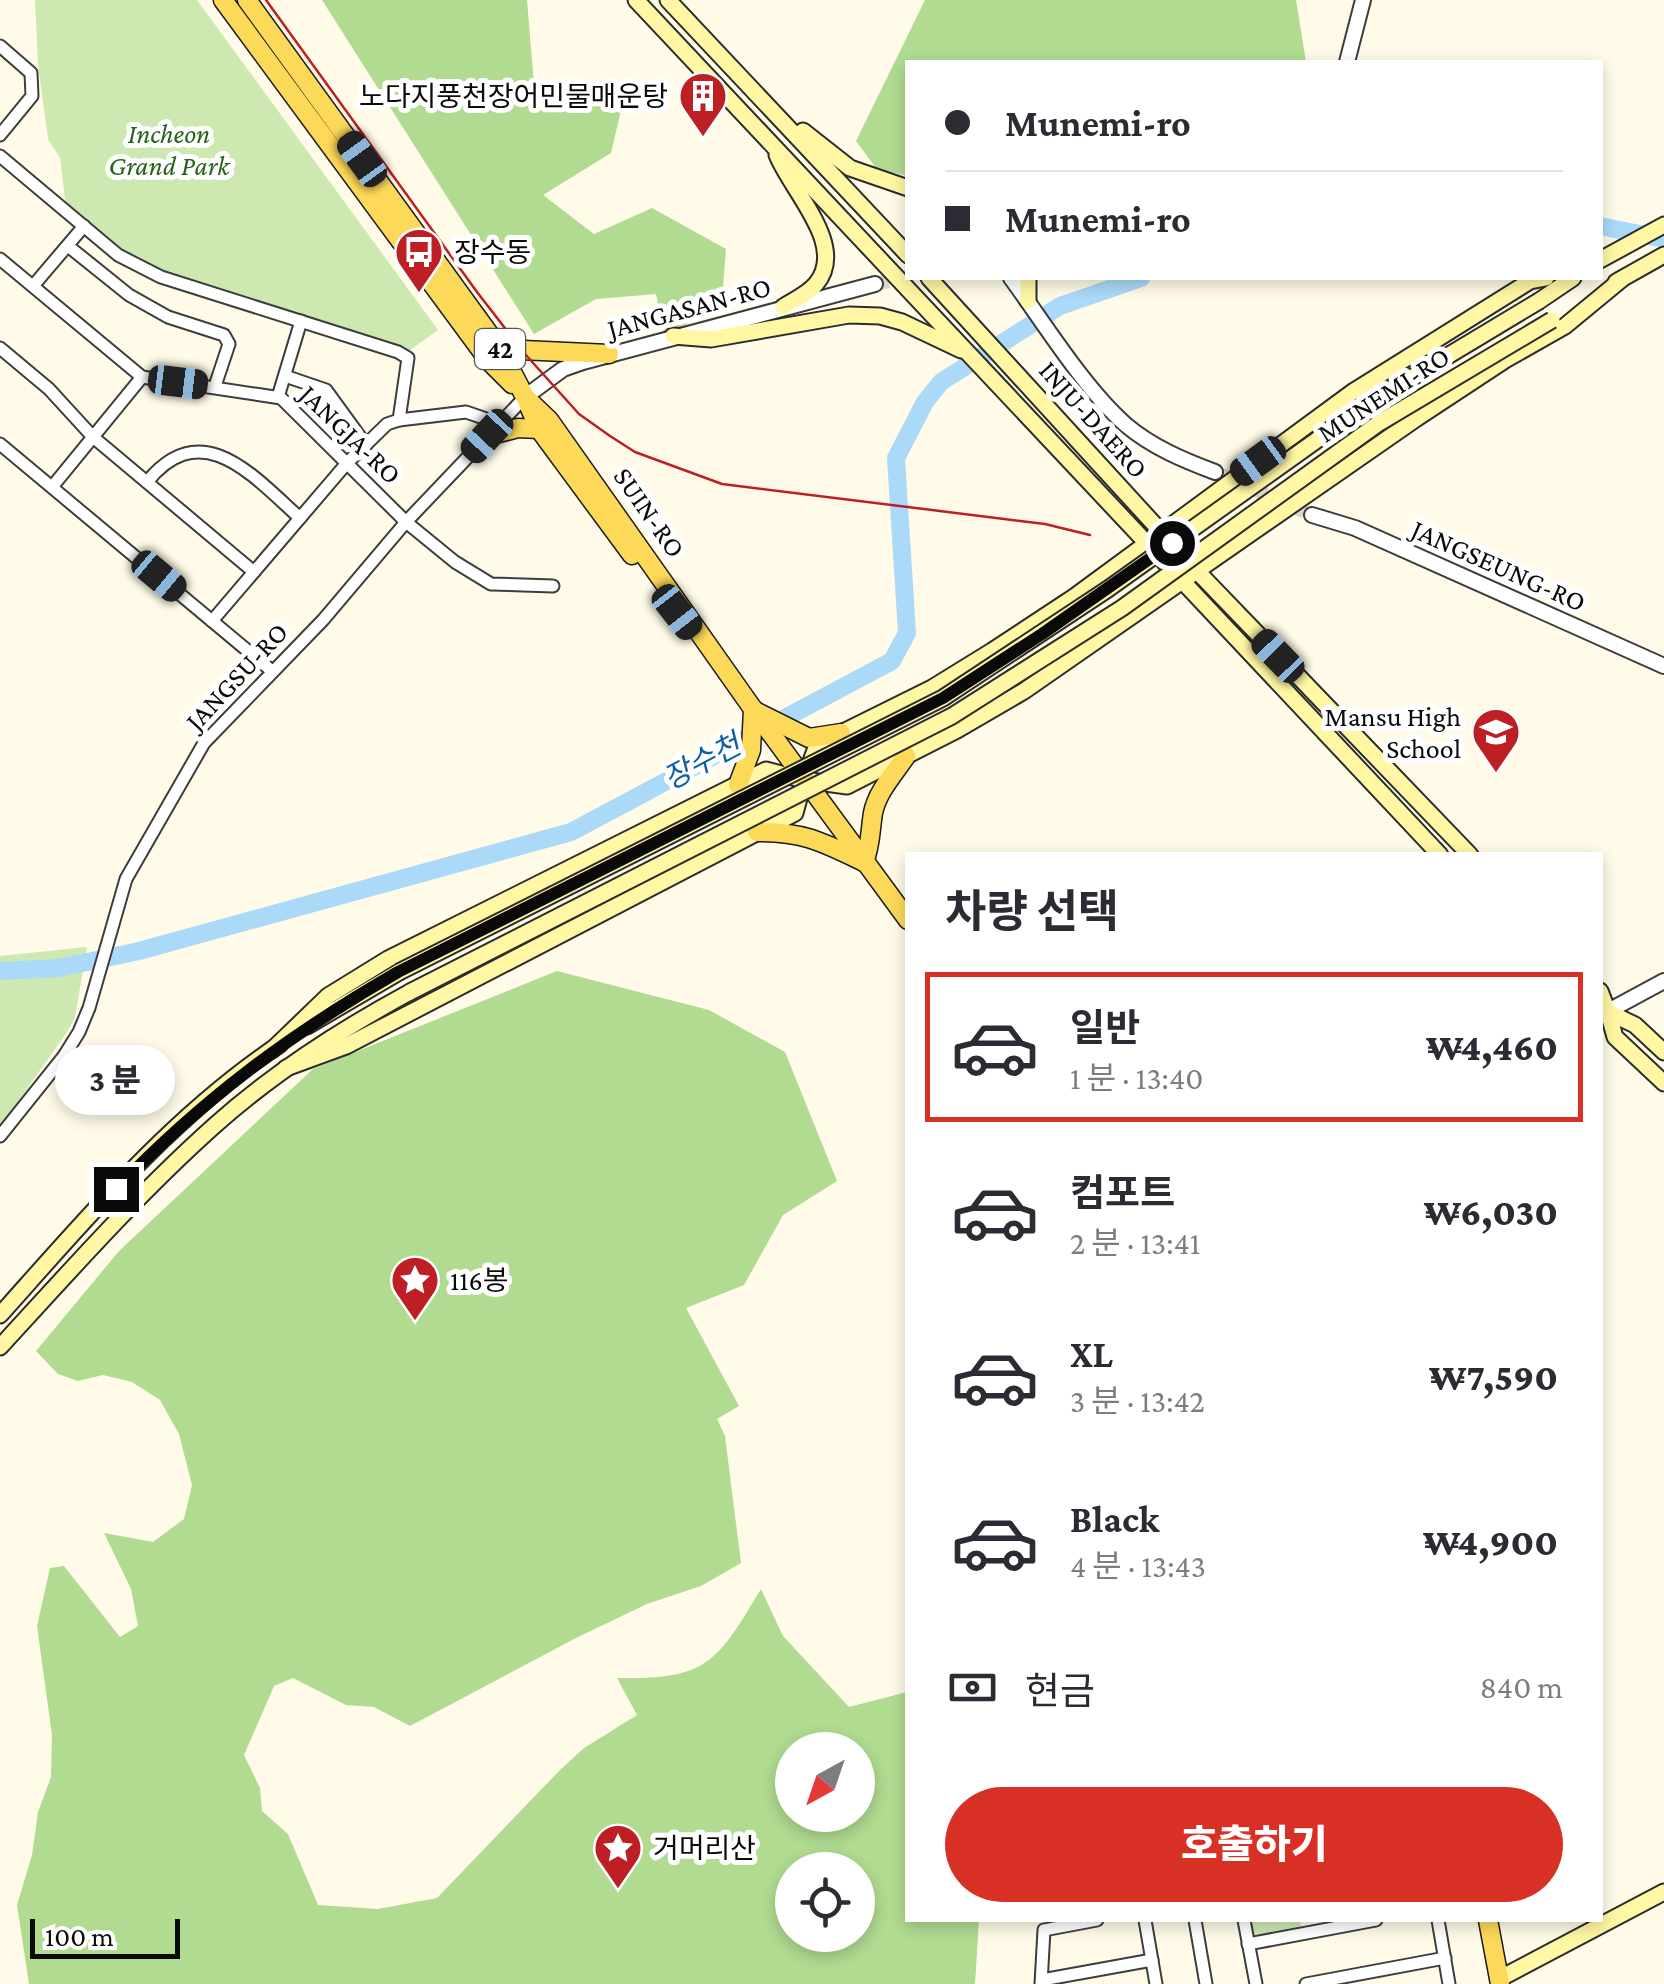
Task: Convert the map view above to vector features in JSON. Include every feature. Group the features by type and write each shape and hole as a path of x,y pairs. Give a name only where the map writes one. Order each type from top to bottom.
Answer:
{"main road":[{"name":"SUIN-RO","path":"223,0 489,361 561,436 750,705"},
{"name":"SUIN-RO","path":"248,0 500,349 539,428 750,705"},
{"path":"636,0 964,351"},
{"path":"668,0 905,252"},
{"path":"729,65 828,153 850,168 905,187"},
{"path":"773,147 785,176 823,234 826,248 818,281 783,307"},
{"path":"1603,258 1660,227"},
{"name":"MUNEMI-RO","path":"0,1347 157,1180 216,1124 286,1068 346,1027 952,716 1122,608 1379,423 1664,255"},
{"path":"272,1050 328,996 388,960 742,777 766,770 846,786 1024,691 1446,398 1566,326 1622,279"},
{"name":"INJU-DAERO","path":"930,280 1196,570 1467,852"},
{"path":"943,280 984,337"},
{"path":"1028,280 1030,305"},
{"path":"286,1068 346,1046 795,813 817,745 932,688 992,651 1074,597 1354,391 1538,280"},
{"name":"MUNEMI-RO","path":"0,1315 140,1164 200,1108 272,1050 332,1010 398,972 943,698 1092,601 1366,405 1569,280"},
{"path":"673,336 711,339 848,314 902,322 964,351"},
{"path":"500,349 610,354"},
{"name":"INJU-DAERO","path":"964,351 1437,852"},
{"path":"493,430 539,428"},
{"path":"750,705 809,738 842,733"},
{"path":"742,777 751,750 750,705"},
{"name":"42","path":"750,705 905,916"},
{"path":"757,832 792,832 811,837 864,862 872,844 873,811 882,790 906,756"},
{"path":"1603,1012 1635,1025 1664,1052"},
{"path":"1603,1014 1615,1037 1664,1083"},
{"path":"1488,1922 1498,1982 1664,1892"}],"street":[{"path":"1348,60 1363,0"},
{"path":"0,46 31,73 32,96 0,135"},
{"path":"0,156 118,255 161,277 408,358 398,420"},
{"path":"33,286 84,226"},
{"path":"68,246 129,295 168,317 224,335 229,344 215,386"},
{"path":"0,259 142,377 52,487"},
{"path":"1012,280 1125,424 1154,445 1215,472"},
{"name":"JANGASAN-RO","path":"524,397 564,370 610,354 875,284"},
{"path":"278,398 301,321"},
{"path":"0,348 49,389 92,437 254,572"},
{"path":"286,376 326,390 366,444"},
{"name":"JANGJA-RO","path":"142,377 278,398 406,522"},
{"name":"JANGSU-RO","path":"0,1136 79,1032 126,879 204,742 343,599 406,522 524,397"},
{"path":"212,621 347,463 388,424 466,412 493,430"},
{"path":"0,444 272,671"},
{"path":"146,482 176,456 193,452 234,460 300,518"},
{"name":"JANGSEUNG-RO","path":"1312,515 1355,528 1664,666"},
{"path":"406,522 455,562 491,584 553,586"},
{"path":"1603,1012 1664,981"},
{"path":"1086,1922 1044,1930 1041,1982 1152,1960"},
{"path":"1144,1922 1156,1984"},
{"path":"1195,1922 1206,1984"},
{"path":"1244,1922 1256,1984"},
{"path":"1300,1922 1302,1934"},
{"path":"1248,1944 1365,1922"},
{"path":"1438,1922 1448,1984"},
{"path":"1306,1984 1445,1958"}],"green space":[{"name":"Incheon Grand Park","path":"35,0 197,0 438,330 409,351 168,275 121,251 66,207 60,158 48,139"},
{"path":"322,0 527,0 534,85 626,89 611,153 543,195 594,234 652,208 726,249 722,300 665,339 656,294 596,299 534,334"},
{"path":"925,0 1296,0 1306,60 905,60 905,175 876,168 856,141"},
{"path":"87,947 75,1017 0,1127 0,956"},
{"path":"557,971 709,1010 785,1052 837,1181 783,1215 744,1285 686,1308 739,1406 717,1419 725,1436 741,1563 701,1586 647,1604 576,1638 410,1726 374,1707 346,1705 293,1678 274,1686 244,1755 260,1788 262,1811 288,1834 318,1905 378,1909 437,1898 584,1748 637,1715 617,1678 672,1675 707,1662 733,1634 761,1589 783,1636 849,1707 905,1693 905,1922 979,1922 975,1984 29,1984 17,1905 32,1855 38,1812 51,1777 52,1735 37,1626 50,1568 64,1566 120,1637 138,1626 131,1589 104,1533 153,1542 184,1519 192,1485 179,1434 160,1400 132,1382 103,1375 78,1381 58,1374 36,1351 119,1251 313,1069"},
{"path":"1244,1922 1300,1922 1302,1934 1248,1944"}],"waterway":[{"name":"장수천","path":"1603,227 1664,239"},
{"name":"장수천","path":"0,971 59,968 139,951 571,832 892,661 907,633 896,458 925,402 941,382 1060,306 1135,280"}],"tunnel":[{"path":"875,284 905,278"},
{"path":"1215,472 1312,515"}],"tram line":[{"path":"266,0 525,354 579,414 610,436 635,452 722,484 1045,524 1090,535"}],"place":[{"name":"노다지풍천장어민물매운탕","path":"703,138"},
{"name":"장수동","path":"419,294"},
{"name":"Mansu High School","path":"1496,774"},
{"name":"116봉","path":"415,1322"},
{"name":"거머리산","path":"618,1890"}],"route":[{"path":"116,1189 200,1108 272,1050 332,1010 398,972 943,698 1172,543"}]}
